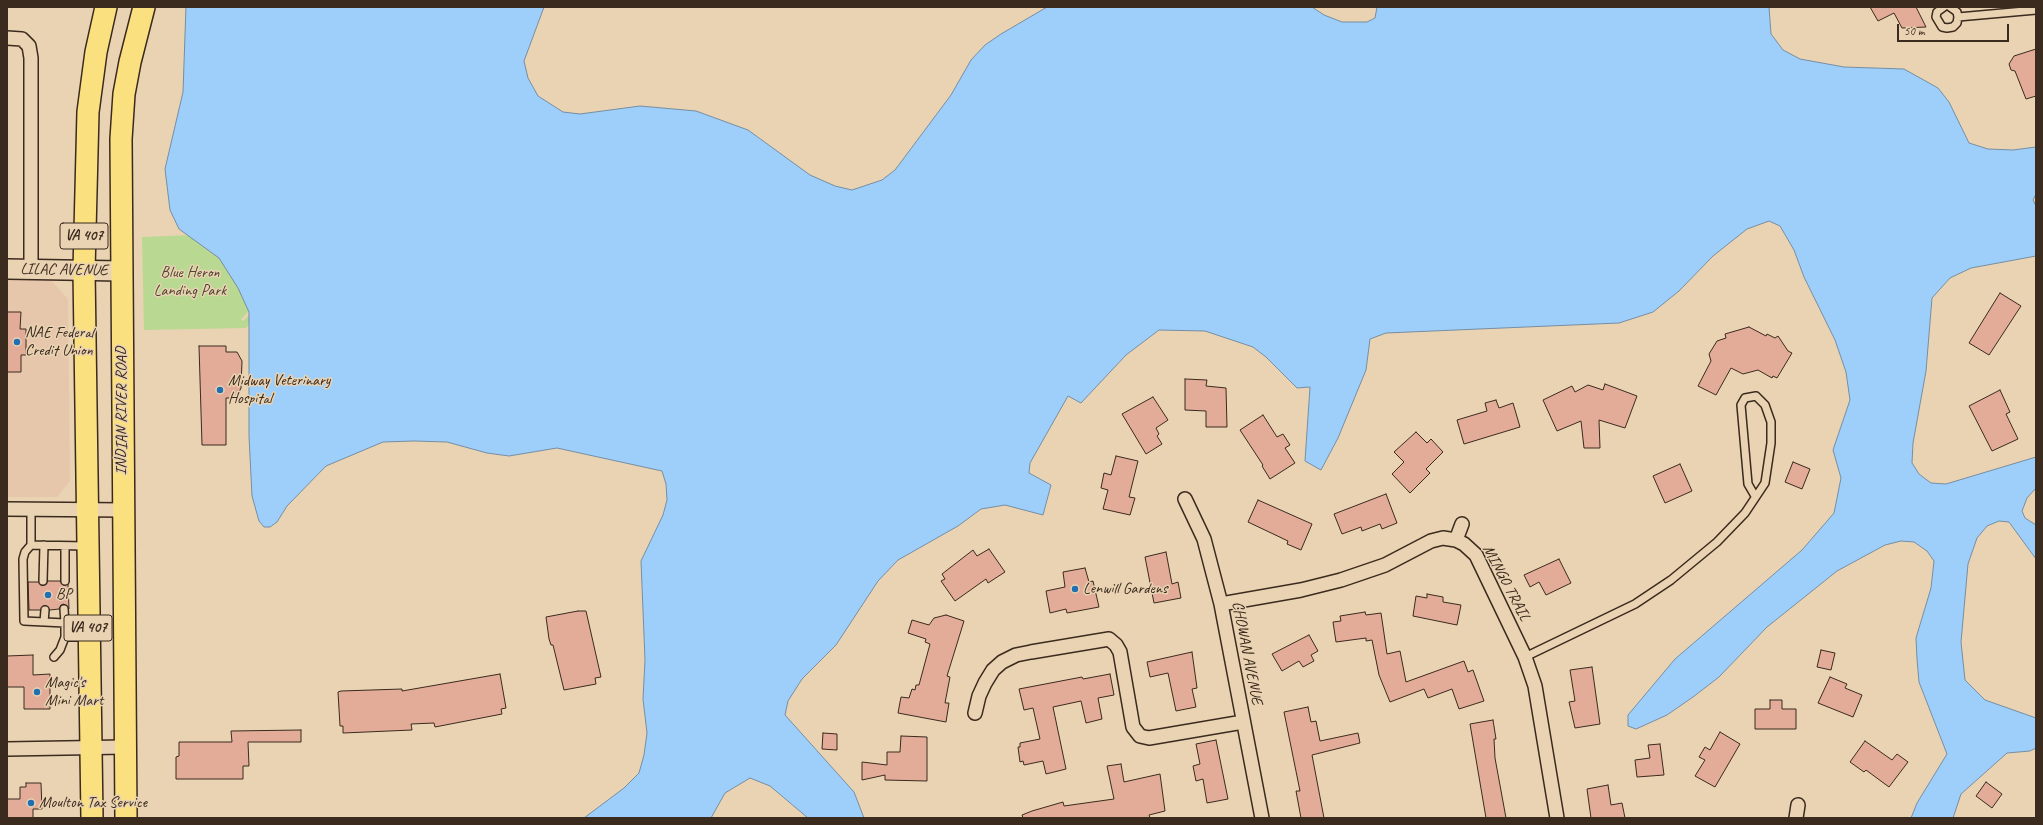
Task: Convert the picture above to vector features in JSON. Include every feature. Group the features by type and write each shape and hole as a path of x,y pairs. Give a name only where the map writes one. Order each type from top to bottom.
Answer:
{"main road":[{"name":"VA 407","path":"92,818 88,637 84,270 88,112 96,52 106,7"},
{"name":"INDIAN RIVER ROAD","path":"126,818 124,747 121,138 124,94 130,62 144,7"}],"street":[{"path":"7,38 22,39 29,46 31,58 31,268"},
{"name":"LILAC AVENUE","path":"7,269 31,268 121,271"},
{"name":"CHOWAN AVENUE","path":"1185,499 1204,539 1221,604 1262,818"},
{"path":"7,509 123,510"},
{"path":"1221,604 1301,590 1341,580 1386,565 1431,541 1443,538 1456,540 1462,524"},
{"name":"MINGO TRAIL","path":"1456,540 1470,548 1476,555 1525,657 1535,686 1557,818"},
{"path":"975,713 979,696 985,683 993,670 1002,662 1016,655 1109,639 1116,645 1120,652 1133,727 1140,736 1149,738 1243,722"},
{"path":"7,749 124,747"},
{"path":"1796,818 1798,805"}],"lane":[{"path":"1944,7 1938,12 1936,17 1938,23 1942,27 1947,28 1953,27 1957,23 1958,17 1957,12 1950,7"},
{"path":"1958,17 2036,10"},
{"path":"1525,657 1635,604 1671,580 1717,542 1745,513 1765,483 1772,443 1771,422 1765,405 1756,396 1745,398 1741,405 1748,484 1755,496"},
{"path":"31,509 31,545 25,552 23,559 24,621 65,623"},
{"path":"31,545 87,546"},
{"path":"43,581 44,545"},
{"path":"65,546 65,581"},
{"path":"54,656 60,650 65,637 64,609"},
{"path":"44,610 44,622"},
{"path":"65,637 88,637"}],"shaded area":[{"path":"7,280 51,280 68,299 70,481 57,497 7,497"}],"green space":[{"name":"Blue Heron Landing Park","path":"193,235 268,292 241,319 243,321 287,278 246,328 144,330 142,237"}],"water":[{"path":"186,7 544,7 524,61 528,78 538,96 563,112 580,114 640,106 696,111 748,130 810,175 835,186 852,190 882,180 895,170 951,95 971,60 985,45 1047,7 1312,7 1324,15 1342,22 1367,22 1375,18 1377,7 1769,7 1771,34 1783,50 1800,59 1844,67 1904,69 1938,88 1949,102 1969,143 1988,149 2013,150 2036,147 2036,194 2033,200 2036,206 2036,256 1971,268 1950,278 1932,298 1926,371 1913,443 1912,463 1919,474 1931,483 1946,484 2036,457 2036,488 2027,498 2022,511 2025,518 2036,525 2036,559 2009,522 1999,521 1987,526 1977,538 1968,564 1961,642 1965,680 1985,700 2036,718 2036,748 2030,751 2007,753 1961,794 1953,818 1911,818 1917,803 1947,754 1919,682 1917,659 1916,638 1931,588 1934,561 1927,551 1914,542 1901,541 1885,545 1837,571 1767,627 1719,677 1667,715 1636,729 1628,726 1628,715 1675,659 1802,550 1834,513 1841,478 1833,450 1850,400 1846,372 1835,340 1804,277 1794,250 1780,226 1769,221 1747,229 1713,256 1679,291 1653,312 1619,323 1386,333 1370,339 1366,370 1338,438 1321,470 1305,461 1310,387 1297,388 1266,357 1253,347 1205,331 1159,330 1126,355 1081,403 1068,396 1030,463 1029,473 1051,485 1043,515 1005,505 981,509 958,526 898,560 878,581 836,645 802,679 788,701 785,715 854,792 864,818 808,818 770,786 750,778 725,793 711,818 584,818 624,788 639,773 644,755 647,733 643,699 645,660 641,561 663,515 667,500 666,484 662,471 557,448 509,456 487,453 447,442 383,442 326,466 287,506 277,522 270,527 264,527 259,521 252,496 249,436 249,312 238,288 219,258 179,229 170,210 165,169 183,92"}],"building":[{"path":"1870,7 1916,7 1926,27 1902,28 1894,13 1878,21"},
{"path":"2036,49 2036,96 2026,99 2015,71 2011,70 2009,64 2014,56"},
{"path":"2000,293 2021,306 1989,355 1969,343"},
{"name":"NAE Federal Credit Union","path":"7,312 21,312 20,329 26,329 26,355 21,355 21,372 7,372"},
{"path":"1749,327 1766,336 1767,334 1775,338 1778,336 1788,351 1792,353 1777,378 1773,376 1772,378 1758,370 1743,374 1731,368 1716,395 1698,386 1711,361 1709,354 1717,341 1726,338 1725,334"},
{"name":"Midway Veterinary Hospital","path":"199,346 226,346 226,352 237,352 242,361 241,388 236,398 226,398 226,445 202,445"},
{"path":"1185,379 1207,380 1206,386 1226,388 1227,427 1206,427 1206,411 1185,410"},
{"path":"1605,384 1637,396 1625,428 1599,420 1600,448 1584,448 1581,421 1557,431 1543,400 1572,386 1575,392 1588,385 1603,390"},
{"path":"2000,390 2010,412 2006,414 2018,439 1992,451 1969,406"},
{"path":"1153,397 1168,420 1156,428 1159,434 1157,436 1162,444 1146,454 1122,414"},
{"path":"1496,400 1499,408 1513,403 1520,427 1464,444 1457,420 1487,411 1485,403"},
{"path":"1263,415 1277,437 1283,434 1290,445 1285,448 1295,463 1270,479 1262,466 1263,465 1240,430"},
{"path":"1416,432 1427,443 1431,439 1443,452 1426,469 1430,473 1410,493 1392,474 1404,462 1394,452"},
{"path":"1116,456 1138,461 1129,497 1135,498 1130,515 1103,509 1108,490 1101,488 1104,473 1111,475"},
{"path":"1793,462 1810,469 1802,489 1785,482"},
{"path":"1680,464 1692,491 1665,503 1653,476"},
{"path":"1386,494 1397,523 1382,529 1380,524 1362,531 1361,527 1342,534 1334,514"},
{"path":"1258,500 1312,524 1301,550 1287,544 1288,541 1248,522"},
{"path":"989,549 1005,572 988,583 986,579 955,601 941,581 945,579 942,574 973,550 977,556"},
{"path":"1166,552 1172,584 1178,582 1181,598 1154,603 1145,557"},
{"path":"1559,559 1571,583 1546,595 1539,582 1530,587 1524,575"},
{"name":"Lenwill Gardens","path":"1085,568 1089,582 1093,581 1099,607 1067,613 1066,609 1050,613 1046,591 1065,587 1063,572"},
{"name":"BP","path":"48,581 60,581 63,585 68,584 69,609 64,604 61,605 59,609 50,610 45,605 40,610 29,610 28,582 38,582 43,586"},
{"path":"1427,594 1443,597 1443,602 1461,605 1457,625 1413,616 1416,596 1427,598"},
{"path":"586,611 601,677 595,678 596,684 564,690 553,645 551,645 549,639 546,617"},
{"path":"1365,612 1366,615 1381,613 1387,654 1400,651 1406,682 1464,661 1468,672 1473,670 1484,701 1459,709 1452,689 1428,698 1424,689 1390,702 1379,675 1372,640 1366,641 1366,638 1336,642 1333,622 1341,621 1340,616"},
{"path":"946,615 964,621 947,676 950,677 945,703 949,703 946,722 898,713 901,697 909,698 912,689 915,690 916,685 919,685 930,644 925,642 926,639 908,633 912,620 929,625 934,618"},
{"path":"1309,635 1318,651 1311,655 1314,661 1303,667 1299,661 1282,671 1272,654"},
{"path":"1821,650 1835,653 1831,670 1817,667"},
{"path":"1192,652 1197,688 1192,689 1196,707 1176,711 1168,673 1150,677 1147,662"},
{"name":"Magic's Mini Mart","path":"33,655 33,675 50,674 50,709 24,709 24,687 7,687 7,656"},
{"path":"1592,667 1600,724 1575,728 1569,702 1575,701 1570,670"},
{"path":"500,674 506,708 501,709 502,714 435,727 434,723 411,724 412,730 343,733 343,726 340,726 338,692 341,691 402,689 402,691"},
{"path":"1110,674 1114,695 1098,698 1102,719 1086,723 1081,701 1053,707 1066,769 1046,774 1043,761 1024,765 1023,761 1020,762 1018,747 1020,747 1020,743 1040,739 1033,708 1024,710 1019,689 1082,677 1083,679"},
{"path":"1830,677 1847,684 1845,688 1862,695 1853,717 1818,703"},
{"path":"1770,700 1782,700 1782,709 1796,709 1796,729 1755,729 1755,709 1770,709"},
{"path":"1308,707 1311,722 1316,721 1320,741 1358,733 1360,743 1312,755 1324,818 1301,818 1296,791 1300,791 1284,712"},
{"path":"1493,720 1496,739 1494,739 1495,758 1506,818 1486,818 1470,724"},
{"path":"301,730 301,742 248,742 249,766 243,766 243,779 176,779 176,757 179,756 179,742 232,742 231,731"},
{"path":"1720,732 1740,744 1715,787 1695,776 1705,760 1699,757 1705,747 1710,750"},
{"path":"823,733 837,734 837,750 822,749"},
{"path":"901,736 927,737 927,781 885,780 885,775 862,780 862,762 887,765 887,752 900,752"},
{"path":"1216,740 1228,799 1207,803 1203,779 1196,781 1193,766 1200,764 1196,744"},
{"path":"1865,741 1892,760 1897,754 1908,762 1889,787 1866,770 1864,772 1850,762"},
{"path":"1660,744 1664,775 1637,777 1635,760 1650,758 1648,745"},
{"path":"1121,764 1124,782 1160,774 1165,811 1149,815 1150,818 1023,818 1022,815 1032,811 1063,802 1064,806 1114,799 1107,766"},
{"path":"1986,782 2002,794 1992,808 1976,796"},
{"name":"Moulton Tax Service","path":"26,783 41,783 42,809 33,809 33,818 7,818 7,799 20,799 20,787 26,787"},
{"path":"1608,785 1611,805 1622,803 1625,818 1591,818 1587,789"}],"place":[{"name":"NAE Federal Credit Union","path":"17,342"},
{"name":"Midway Veterinary Hospital","path":"220,390"},
{"name":"Lenwill Gardens","path":"1075,589"},
{"name":"BP","path":"48,595"},
{"name":"Magic's Mini Mart","path":"37,692"},
{"name":"Moulton Tax Service","path":"31,803"}]}
